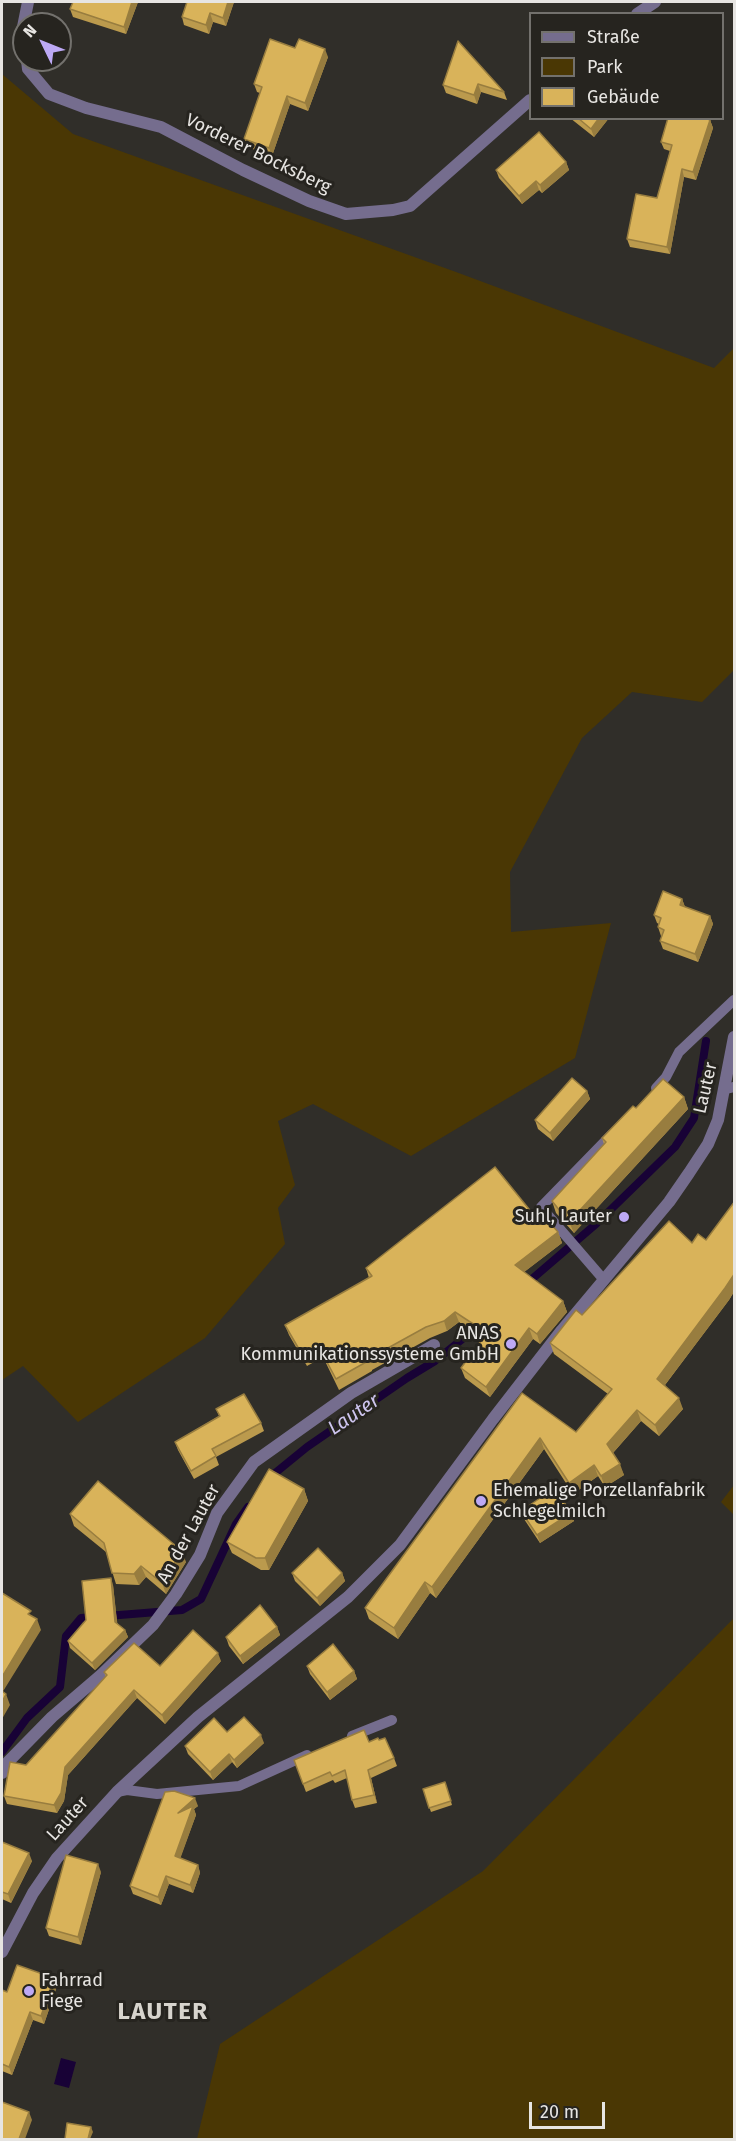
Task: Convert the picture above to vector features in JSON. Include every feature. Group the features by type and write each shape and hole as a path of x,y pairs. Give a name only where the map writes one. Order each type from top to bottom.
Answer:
{"street":[{"path":"640,12 655,2"},
{"name":"Vorderer Bocksberg","path":"31,72 49,94 86,108 161,127 243,170 309,201 346,214 393,210 410,206 529,102"},
{"name":"Lauter","path":"2,1952 33,1893 57,1858 117,1792 198,1717 348,1597 400,1545 562,1330 669,1202 708,1144 730,1088 735,1037"},
{"name":"An der Lauter","path":"2,1773 4,1766 52,1717 101,1675 153,1625 176,1594 200,1555 217,1513 254,1462 351,1393 434,1345"}],"lane":[{"path":"651,1094 666,1077 679,1052 735,1000"},
{"path":"604,1280 541,1207 619,1126"},
{"path":"342,1740 392,1720"},
{"path":"117,1792 127,1790 157,1794 239,1786 321,1749"}],"green space":[{"path":"2,74 73,134 714,368 734,348 734,670 702,702 632,692 582,738 510,872 511,932 611,923 575,1058 411,1156 313,1104 278,1121 295,1185 278,1208 285,1244 205,1338 78,1422 23,1366 2,1380"},
{"path":"734,1485 734,1515 721,1502"},
{"path":"734,1618 734,2139 197,2139 220,2044 483,1871"}],"shaded area":[{"path":"61,2058 76,2062 69,2088 54,2084"}],"building":[{"path":"73,2 132,2 124,27 70,9"},
{"path":"187,2 228,2 223,18 210,13 206,25 182,17"},
{"path":"270,39 295,48 299,39 325,49 305,103 287,96 269,148 244,139 262,87 254,84"},
{"path":"458,41 504,92 478,84 474,95 443,85"},
{"path":"580,120 598,120 591,129"},
{"path":"667,120 710,120 693,172 682,169 667,247 627,239 636,194 657,198 672,145 661,142"},
{"path":"539,132 566,162 540,185 536,181 519,196 496,170"},
{"path":"663,891 682,899 680,905 710,916 695,954 660,941 664,930 658,927 661,918 654,915"},
{"path":"572,1078 587,1091 550,1133 535,1120"},
{"path":"663,1079 684,1097 569,1222 552,1201 606,1142 602,1138 633,1106 636,1108"},
{"path":"495,1167 537,1219 542,1214 558,1232 515,1265 563,1301 537,1334 529,1328 486,1387 461,1368 487,1333 455,1312 444,1321 426,1327 336,1379 319,1347 303,1356 285,1325 372,1276 366,1268"},
{"path":"735,1201 735,1273 657,1379 679,1398 655,1425 637,1410 607,1444 620,1464 601,1476 594,1465 569,1483 540,1438 432,1587 425,1582 394,1628 365,1608 522,1393 576,1432 612,1389 550,1343 576,1310 582,1315 669,1221 692,1243 698,1234 706,1240"},
{"path":"244,1394 261,1423 212,1449 216,1456 191,1471 175,1442 220,1416 216,1409"},
{"path":"269,1469 304,1489 265,1558 256,1558 227,1542"},
{"path":"98,1481 182,1551 162,1583 141,1566 134,1574 112,1573 104,1543 70,1514"},
{"path":"555,1488 571,1513 537,1535 521,1511"},
{"path":"318,1548 342,1573 317,1598 292,1573"},
{"path":"111,1578 115,1622 125,1630 92,1663 68,1641 86,1620 82,1581"},
{"path":"2,1593 31,1611 28,1614 37,1619 2,1677"},
{"path":"260,1605 277,1627 240,1656 226,1637"},
{"path":"193,1630 218,1653 162,1715 134,1690 65,1767 61,1793 54,1805 4,1796 10,1762 26,1765 107,1675 104,1672 134,1643 160,1666"},
{"path":"333,1644 354,1671 327,1692 307,1666"},
{"path":"244,1717 261,1735 234,1760 229,1754 210,1772 185,1746 214,1718 227,1732"},
{"path":"364,1730 369,1742 385,1738 394,1758 368,1770 374,1795 352,1800 345,1770 332,1776 330,1772 303,1784 294,1760"},
{"path":"445,1782 451,1801 429,1808 423,1789"},
{"path":"174,1791 195,1798 178,1813 193,1806 175,1856 198,1865 190,1885 166,1876 158,1897 130,1886 165,1792"},
{"path":"2,1842 29,1853 8,1894 2,1892"},
{"path":"66,1855 98,1864 78,1937 46,1928"},
{"path":"17,1965 54,1978 41,2016 30,2012 9,2067 2,2064 2,1990 7,1992"},
{"path":"2,2102 29,2112 19,2139 2,2139"},
{"path":"67,2123 91,2127 88,2139 65,2139"}],"waterway":[{"name":"Lauter","path":"525,1285 596,1224 675,1147 694,1118 706,1041"},
{"name":"Lauter","path":"269,1478 307,1447 435,1361 480,1325"},
{"name":"Lauter","path":"107,1616 182,1610 201,1599 236,1524 248,1507"},
{"name":"Lauter","path":"2,1752 27,1718 60,1687 66,1636 81,1618 95,1617"}],"place":[{"name":"Suhl, Lauter","path":"624,1217"},
{"name":"ANAS Kommunikationssysteme GmbH","path":"511,1344"},
{"name":"Ehemalige Porzellanfabrik Schlegelmilch","path":"481,1501"},
{"name":"Fahrrad Fiege","path":"29,1991"}],"district":[{"name":"LAUTER","path":"163,2012"}]}
